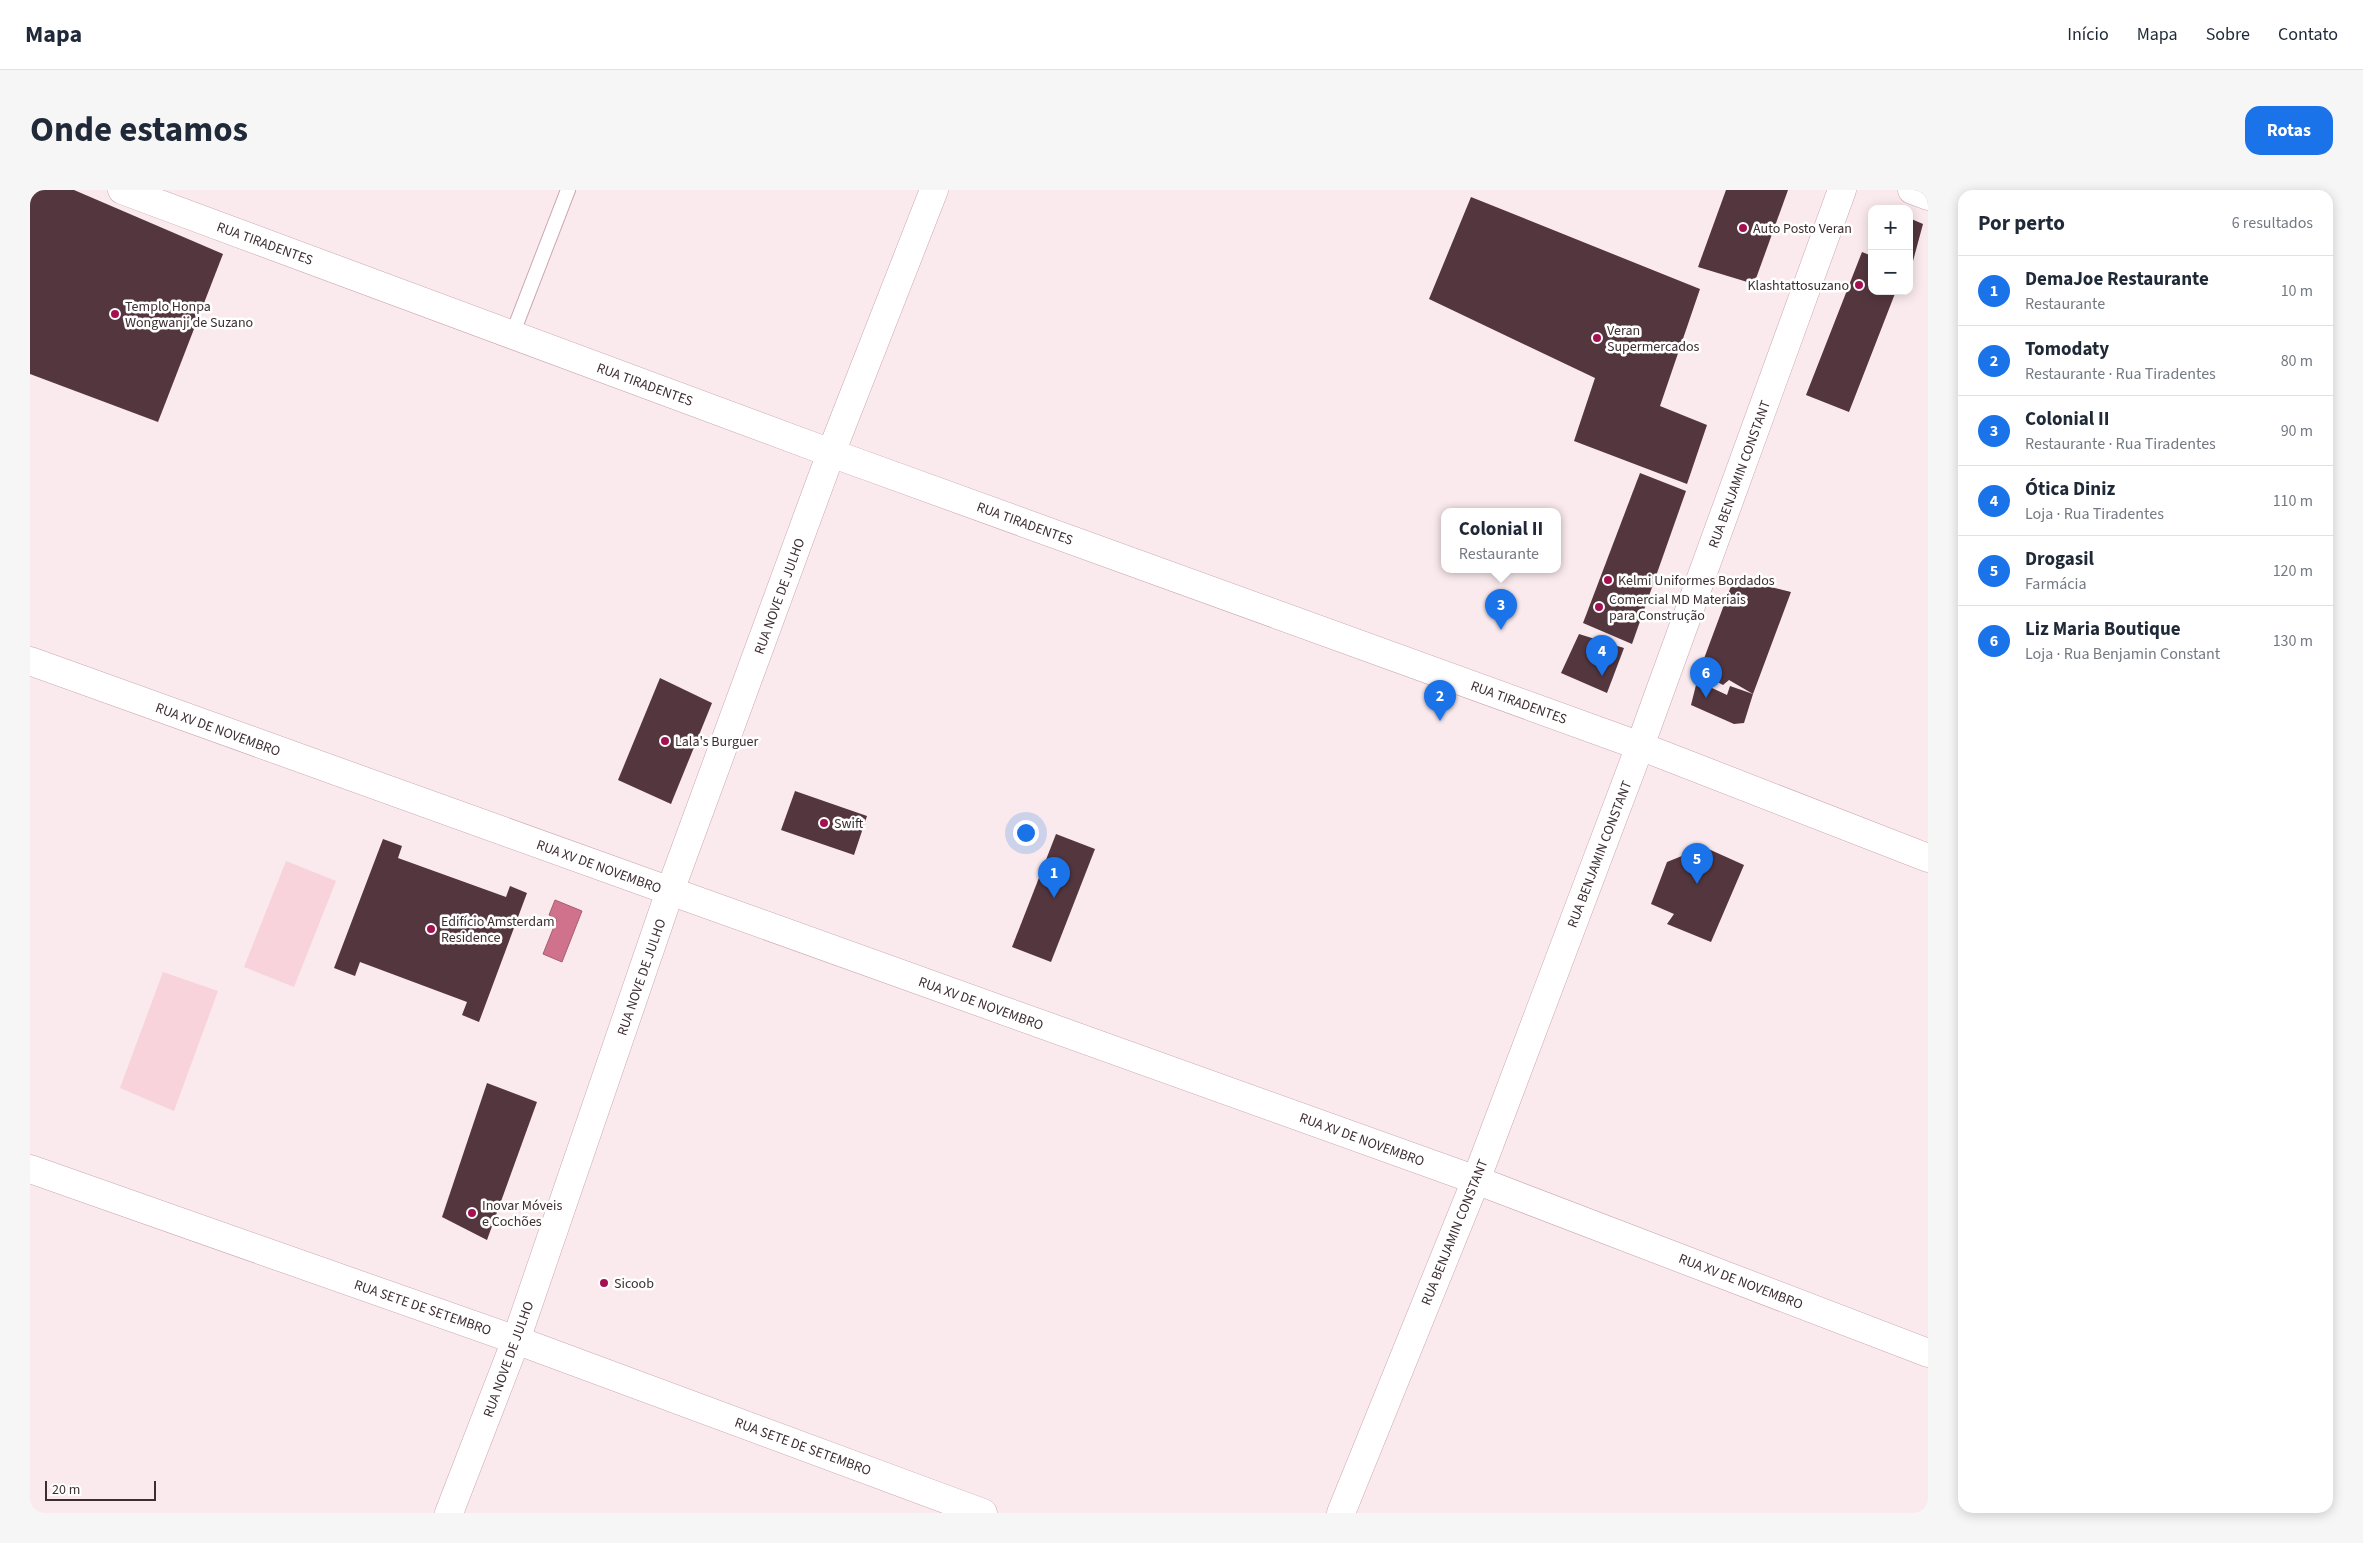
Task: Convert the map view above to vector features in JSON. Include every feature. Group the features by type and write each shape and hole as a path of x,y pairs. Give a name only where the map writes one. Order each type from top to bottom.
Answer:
{"street":[{"name":"RUA TIRADENTES","path":"122,190 831,453 1640,746 1928,858"},
{"name":"RUA NOVE DE JULHO","path":"449,1513 516,1340 670,891 831,453 934,190"},
{"name":"RUA BENJAMIN CONSTANT","path":"1341,1513 1476,1180 1640,746 1842,190"},
{"path":"1912,190 1928,196"},
{"name":"RUA XV DE NOVEMBRO","path":"30,661 1476,1180 1928,1352"},
{"name":"RUA SETE DE SETEMBRO","path":"30,1169 516,1340 983,1513"}],"lane":[{"path":"512,335 568,190"}],"shaded area":[{"path":"286,861 336,881 294,987 244,967"},
{"path":"555,900 582,911 562,962 543,954 557,919 549,915"},
{"path":"163,972 218,991 174,1111 120,1088"}],"building":[{"name":"Templo Honpa Wongwanji de Suzano","path":"30,190 74,190 223,254 158,422 30,374"},
{"name":"Auto Posto Veran","path":"1726,190 1788,190 1754,284 1698,267"},
{"name":"Veran Supermercados","path":"1471,197 1700,289 1660,406 1707,425 1687,484 1574,441 1595,378 1429,299"},
{"path":"1913,220 1923,224 1913,261"},
{"path":"1862,252 1868,254 1868,295 1894,295 1849,412 1806,395"},
{"path":"1640,473 1686,491 1632,644 1583,623"},
{"path":"1734,578 1791,592 1753,694 1729,680 1723,685 1699,672"},
{"path":"1579,634 1624,648 1607,693 1561,673"},
{"name":"Lala's Burguer","path":"660,678 712,703 671,804 618,780"},
{"path":"1697,681 1727,695 1730,686 1753,694 1744,723 1734,724 1691,705"},
{"name":"Swift","path":"795,791 867,816 854,855 781,830"},
{"path":"1056,834 1095,849 1051,962 1012,947"},
{"name":"Edifício Amsterdam Residence","path":"383,839 402,846 398,858 506,897 510,886 527,893 479,1022 462,1015 467,1002 360,962 355,976 334,968"},
{"path":"1704,847 1744,865 1711,942 1667,924 1674,914 1651,904 1667,862"},
{"path":"487,1083 537,1102 487,1240 442,1217"}],"place":[{"name":"Auto Posto Veran","path":"1743,228"},
{"name":"Klashtattosuzano","path":"1859,285"},
{"name":"Templo Honpa Wongwanji de Suzano","path":"115,314"},
{"name":"Veran Supermercados","path":"1597,338"},
{"name":"Kelmi Uniformes Bordados","path":"1608,580"},
{"name":"Comercial MD Materiais para Construção","path":"1599,607"},
{"name":"Colonial II","path":"1501,630"},
{"name":"Ótica Diniz","path":"1602,676"},
{"name":"Liz Maria Boutique","path":"1706,698"},
{"name":"Tomodaty","path":"1440,721"},
{"name":"Lala's Burguer","path":"665,741"},
{"name":"Swift","path":"824,823"},
{"name":"Drogasil","path":"1697,884"},
{"name":"DemaJoe Restaurante","path":"1054,898"},
{"name":"Edifício Amsterdam Residence","path":"431,929"},
{"name":"Inovar Móveis e Cochões","path":"472,1213"},
{"name":"Sicoob","path":"604,1283"}]}
